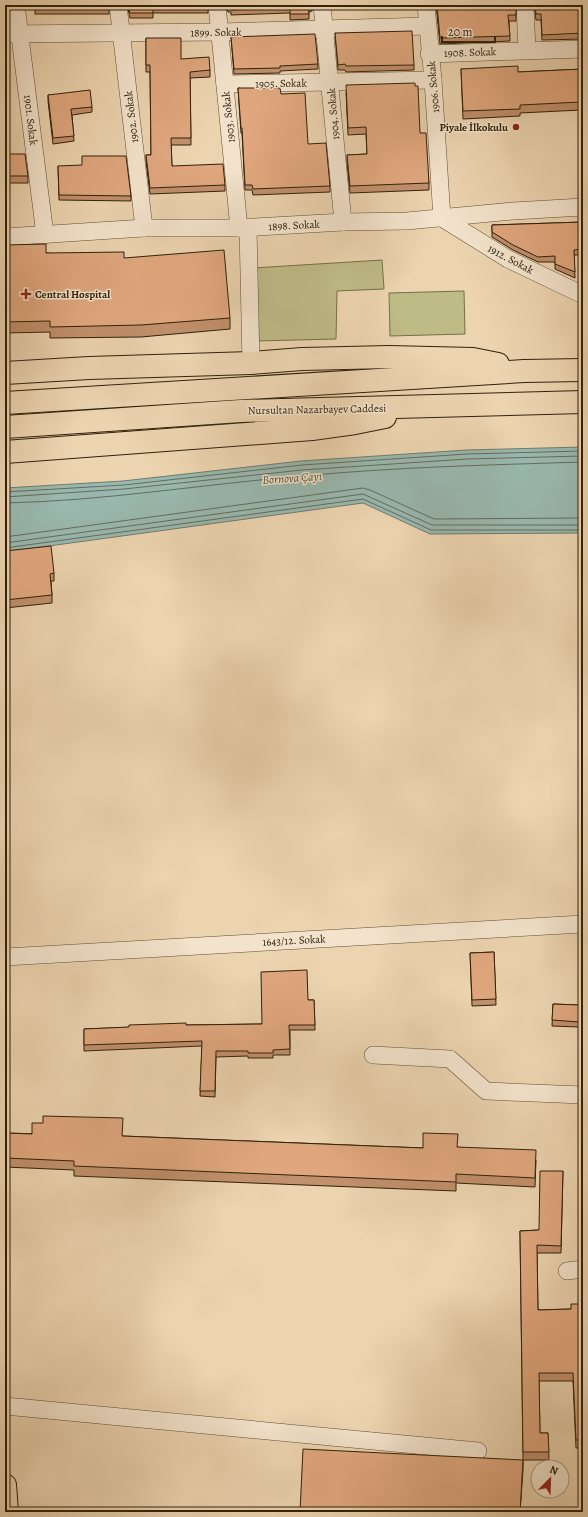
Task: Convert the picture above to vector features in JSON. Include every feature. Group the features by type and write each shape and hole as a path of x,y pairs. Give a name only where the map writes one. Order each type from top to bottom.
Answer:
{"main road":[{"path":"5,373 90,368 251,363 302,359 382,358 473,359 524,371"},
{"name":"Nursultan Nazarbayev Caddesi","path":"5,403 524,371 583,370"},
{"name":"Nursultan Nazarbayev Caddesi","path":"5,427 240,411 583,402"},
{"path":"5,452 312,429 355,423 441,406"},
{"path":"5,1485 7,1512"}],"street":[{"name":"1901. Sokak","path":"16,5 12,34 45,234"},
{"name":"1902. Sokak","path":"118,5 144,228"},
{"name":"1903. Sokak","path":"217,5 225,84 244,228 251,363"},
{"name":"1904. Sokak","path":"322,5 343,222"},
{"name":"1906. Sokak","path":"426,5 429,54 433,80 442,218"},
{"path":"525,5 527,50"},
{"name":"1899. Sokak","path":"12,34 220,32 427,26"},
{"name":"1908. Sokak","path":"429,54 583,49"},
{"name":"1905. Sokak","path":"225,84 433,80"},
{"name":"1898. Sokak","path":"5,237 144,228 244,228 343,222 407,221 583,207"},
{"name":"1912. Sokak","path":"442,218 508,259 583,294"},
{"name":"1643/12. Sokak","path":"5,957 583,924"},
{"path":"372,1054 450,1059 486,1091 583,1095"},
{"path":"5,1406 478,1451"}],"shaded area":[{"path":"382,260 384,289 337,291 336,339 256,341 253,268"},
{"path":"464,291 465,334 390,336 389,293"}],"water":[{"name":"Bornova Çayı","path":"583,447 583,533 430,534 363,503 5,552 5,488 123,481 301,461 467,450"}],"building":[{"path":"35,5 109,5 109,8 35,8"},
{"path":"128,5 208,5 208,7 153,7 153,13 130,13"},
{"path":"227,5 312,6 308,6 309,14 290,14 290,7 231,10 231,7 228,7"},
{"path":"437,5 516,5 516,15 508,15 510,36 440,38"},
{"path":"535,5 583,5 583,33 542,35 541,14 536,14"},
{"path":"412,31 414,65 338,65 335,33"},
{"path":"315,34 318,64 280,66 280,68 234,69 231,37"},
{"path":"146,38 181,38 181,59 209,57 210,70 190,72 191,138 171,138 172,166 223,164 225,185 150,188 146,155 151,155 150,65 146,65"},
{"path":"518,66 518,72 583,69 583,132 581,102 520,105 520,109 463,111 461,69"},
{"path":"415,83 415,86 418,86 420,133 426,133 429,183 350,186 347,155 367,154 366,127 348,128 346,85"},
{"path":"238,88 280,88 281,94 305,93 308,144 326,143 330,186 253,189 252,185 245,185"},
{"path":"90,90 92,107 71,109 74,136 53,138 48,95"},
{"path":"5,154 25,154 28,176 5,176"},
{"path":"82,156 126,156 131,196 59,195 58,166 82,165"},
{"path":"583,222 583,249 574,250 575,272 555,264 555,256 538,257 513,245 492,232 492,225"},
{"path":"46,244 46,253 124,252 124,258 224,250 230,318 141,325 50,327 50,321 5,322 5,245"},
{"path":"51,546 54,573 50,574 52,595 5,600 5,551"},
{"path":"494,952 496,999 472,1000 470,953"},
{"path":"307,970 308,1000 314,1000 315,1025 289,1025 290,1049 273,1050 273,1053 216,1051 215,1091 200,1091 202,1041 84,1045 84,1029 129,1027 129,1025 186,1023 186,1025 262,1024 261,972"},
{"path":"553,1004 579,1005 579,1022 552,1020"},
{"path":"43,1116 123,1118 122,1136 423,1148 423,1133 458,1134 457,1147 536,1150 535,1178 456,1174 456,1182 74,1166 74,1161 5,1158 5,1133 32,1134 32,1123 43,1123"},
{"path":"540,1171 563,1171 561,1246 537,1245 538,1310 571,1309 571,1304 583,1304 583,1440 576,1440 573,1373 539,1373 540,1433 548,1433 549,1452 523,1452 520,1231 539,1230"},
{"path":"303,1449 523,1460 520,1512 300,1512"}],"place":[{"name":"Piyale İlkokulu","path":"516,127"},
{"name":"Central Hospital","path":"26,294"}]}
